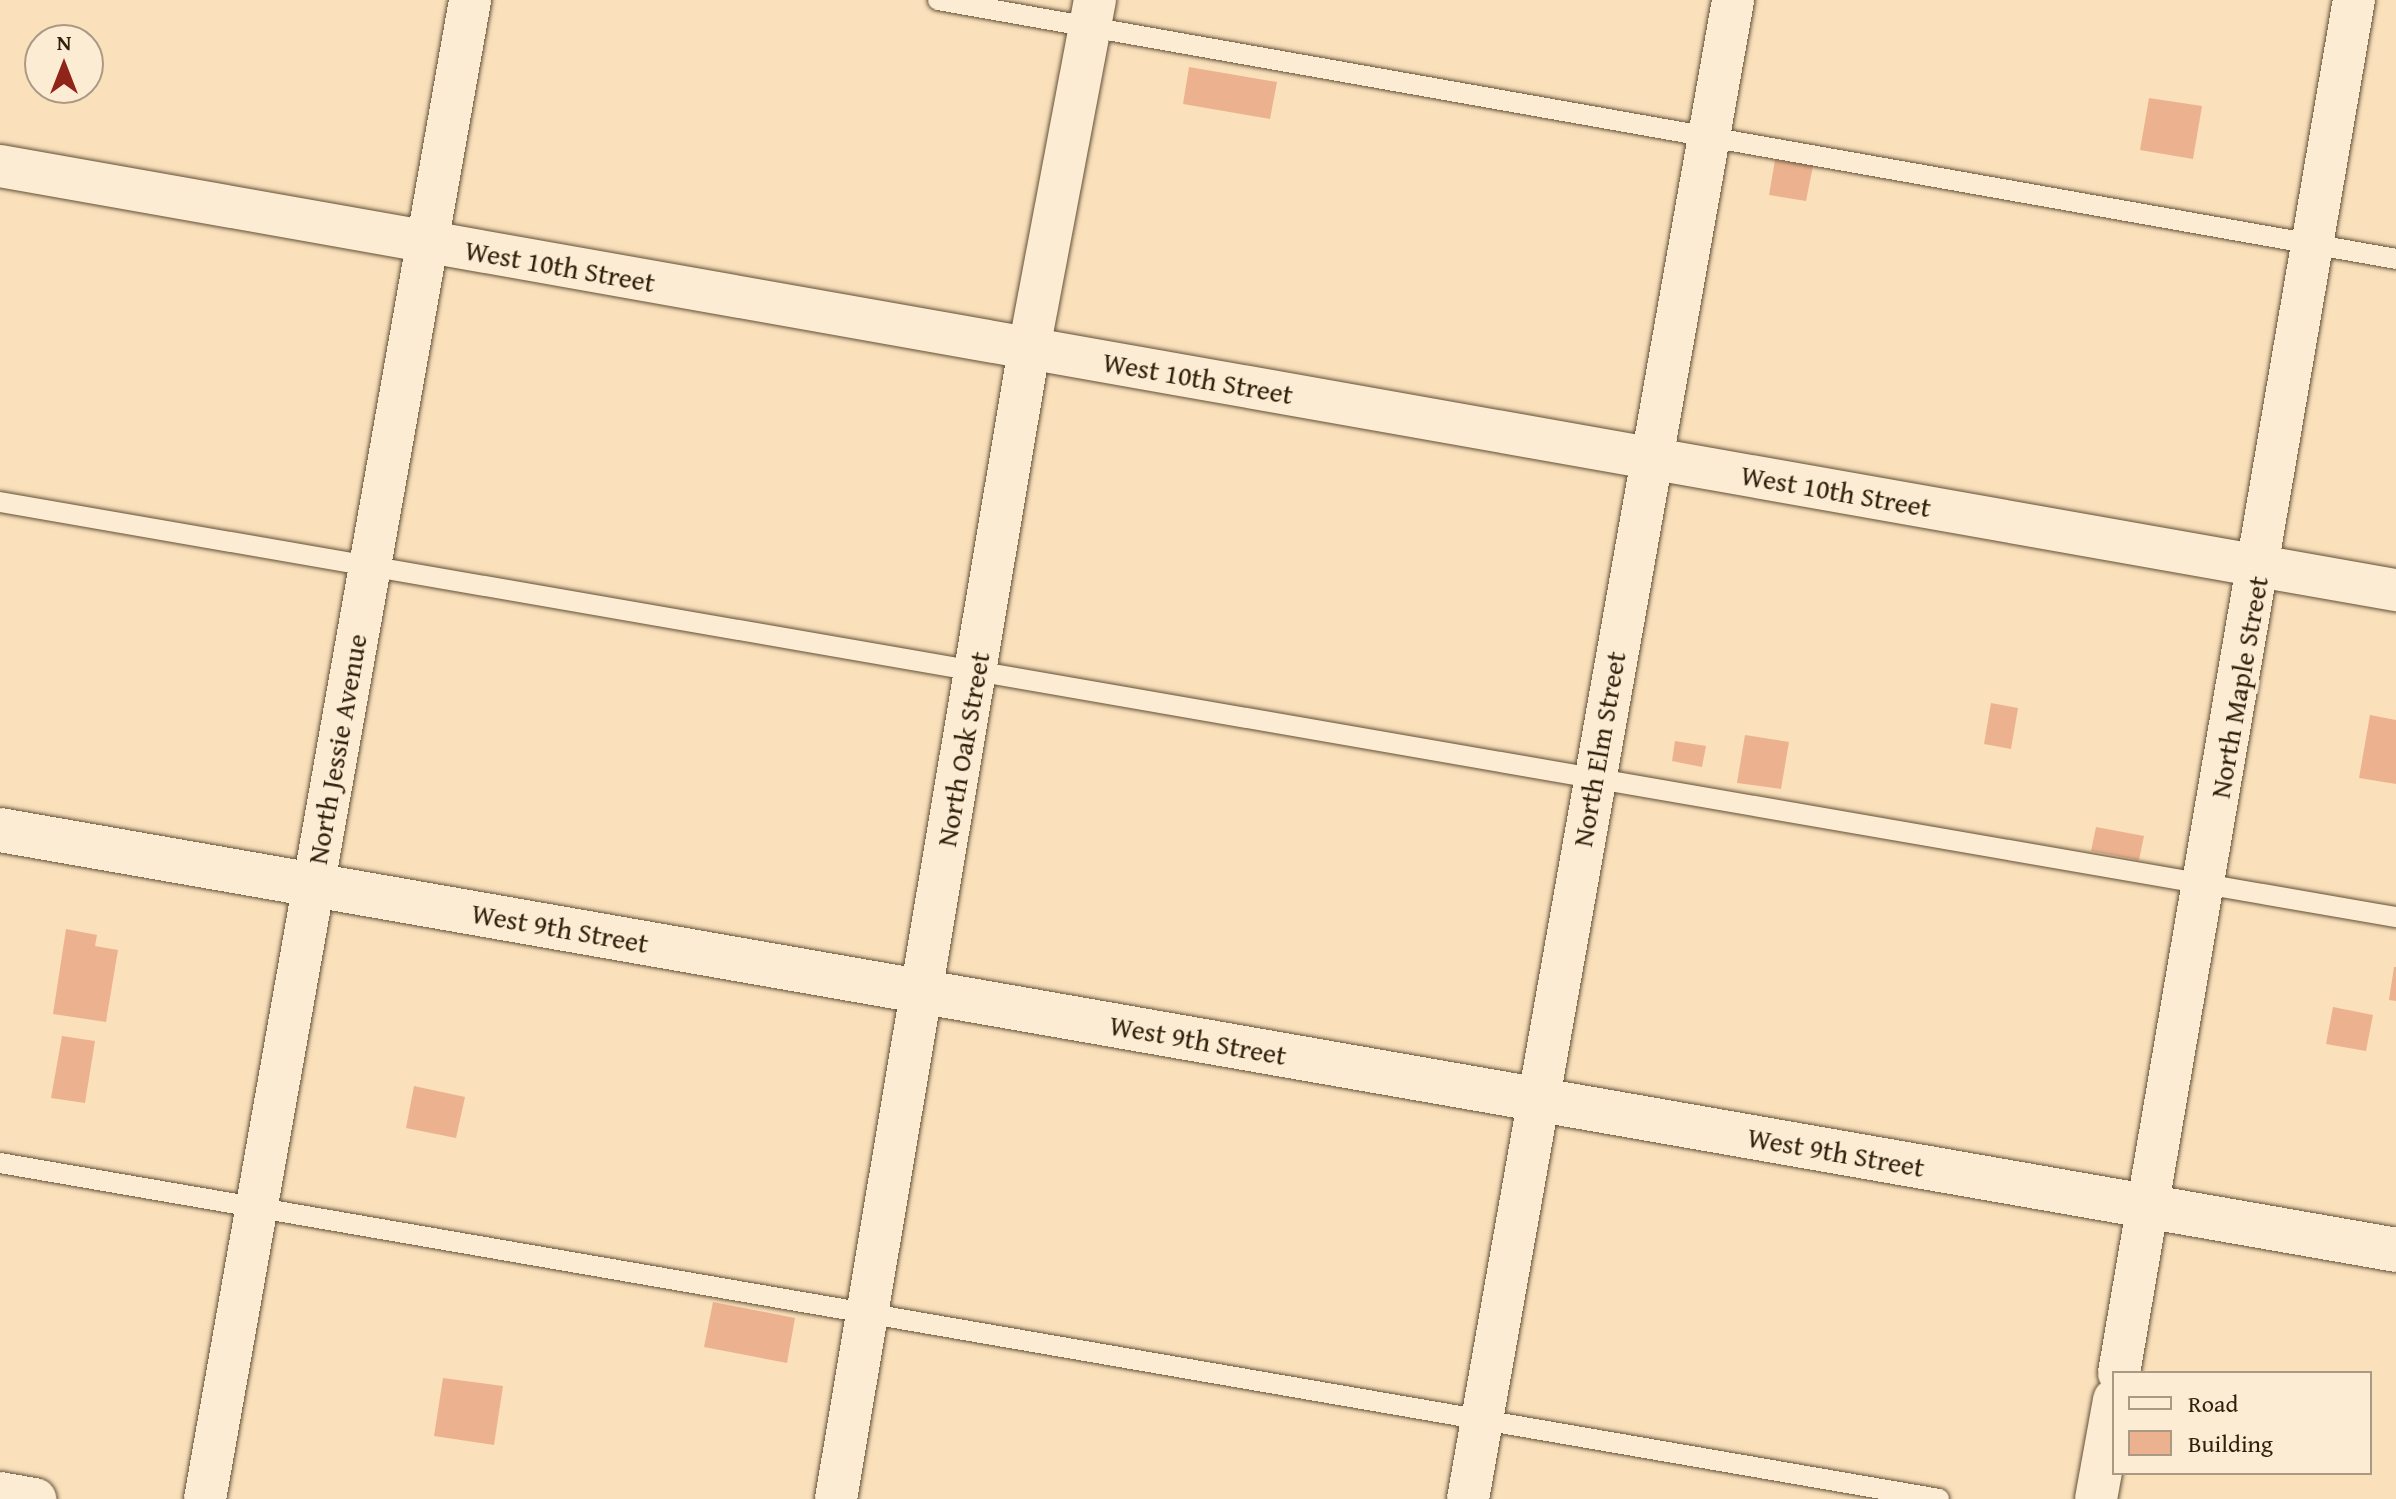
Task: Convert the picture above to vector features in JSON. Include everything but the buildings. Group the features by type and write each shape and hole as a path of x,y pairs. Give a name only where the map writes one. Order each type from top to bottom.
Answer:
{"street":[{"name":"North Jessie Avenue","path":"205,1499 470,0"},
{"name":"North Elm Street","path":"1468,1499 1733,0"},
{"name":"North Maple Street","path":"2119,1371 2260,566 2354,0"},
{"name":"North Oak Street","path":"836,1499 1029,349 1093,14"},
{"name":"West 10th Street","path":"0,166 2396,590"},
{"name":"West 9th Street","path":"0,830 2396,1250"},
{"path":"2096,1499 2112,1411"},
{"path":"0,1493 35,1499"}],"lane":[{"path":"938,0 1093,14 1709,137 2396,259"},
{"path":"0,502 2396,917"},
{"path":"0,1163 1939,1499"}]}
